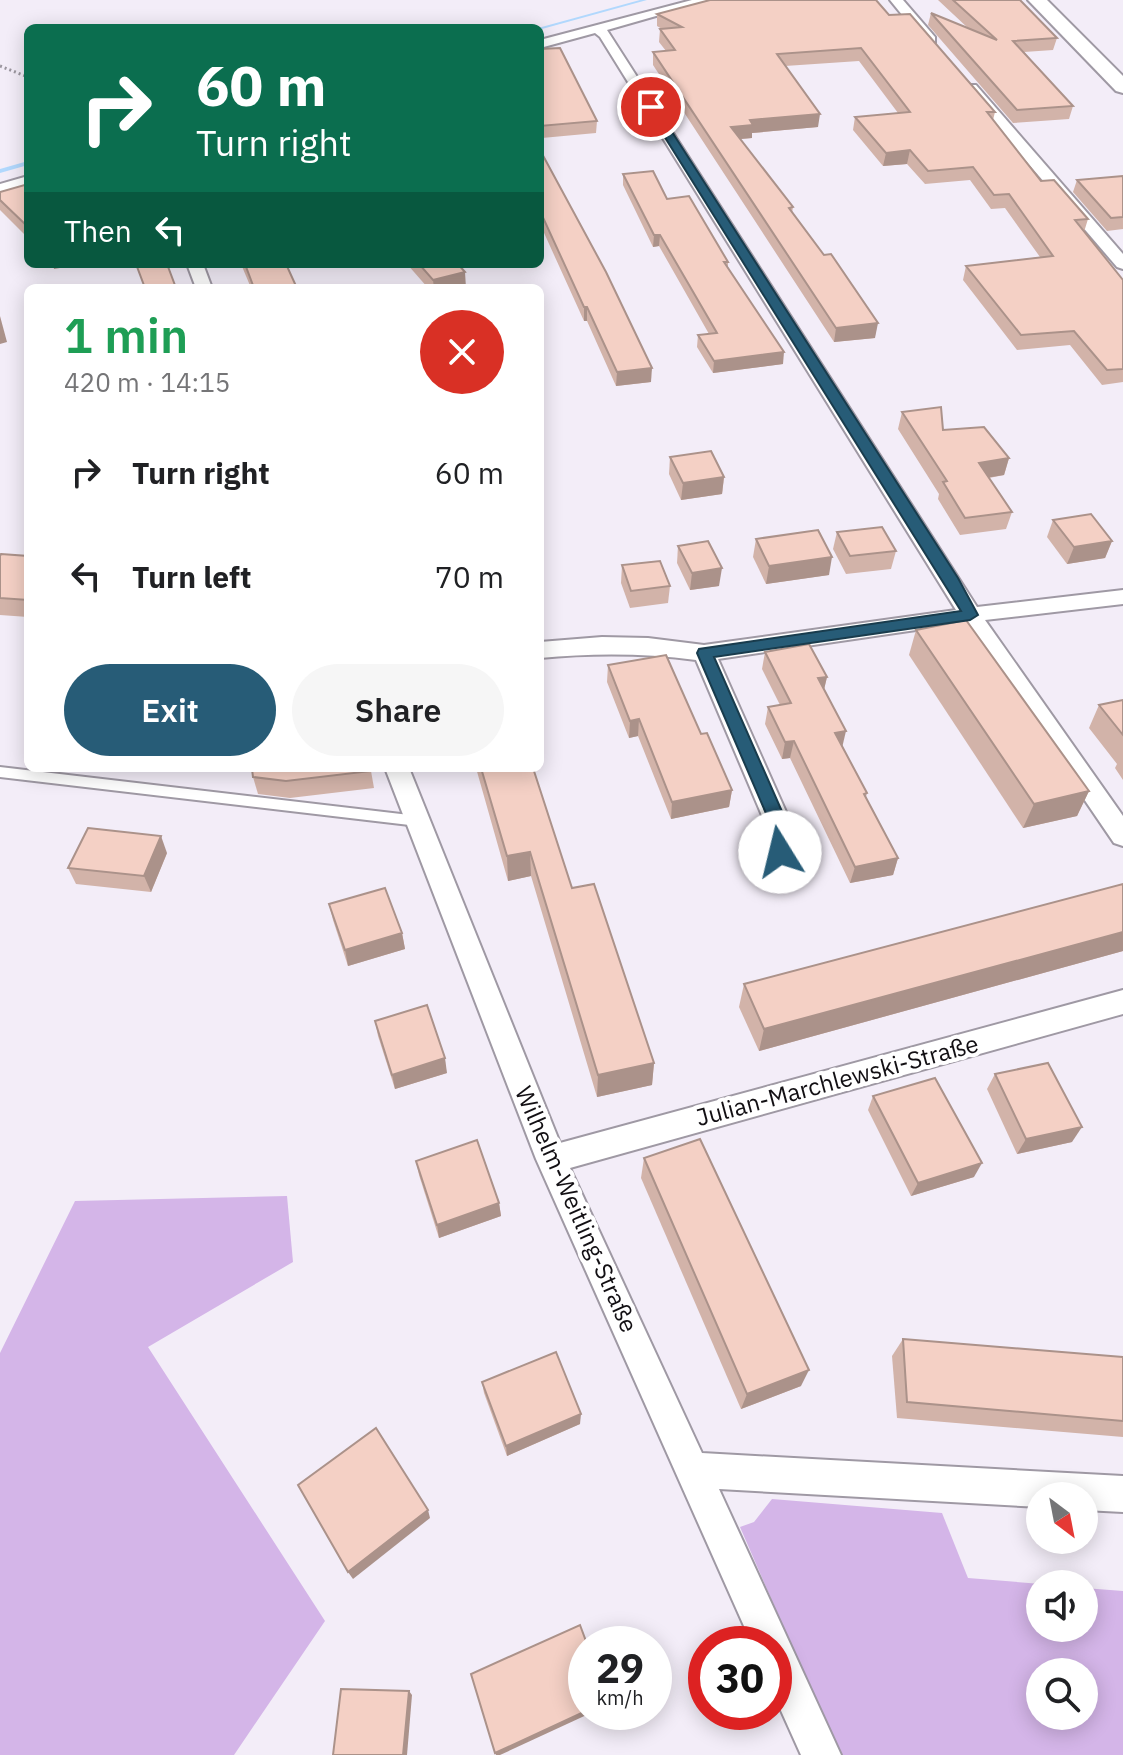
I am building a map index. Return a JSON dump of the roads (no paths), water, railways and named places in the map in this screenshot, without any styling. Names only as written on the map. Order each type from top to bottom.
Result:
[{"type":"main road","points":[[1037,0],[1123,87]]},
{"type":"street","points":[[544,43],[706,0]]},
{"type":"street","points":[[896,0],[941,53]]},
{"type":"street","points":[[597,29],[605,34],[970,615],[1123,836]]},
{"type":"street","points":[[960,75],[1123,264]]},
{"type":"street","points":[[0,189],[24,182]]},
{"type":"street","points":[[544,650],[602,645],[648,646],[704,653],[970,615],[1123,597]]},
{"type":"street","points":[[704,653],[782,832],[778,872]]},
{"type":"street","name":"Wilhelm-Weitling-Straße","points":[[399,772],[551,1159],[763,1626]]},
{"type":"street","name":"Julian-Marchlewski-Straße","points":[[551,1159],[1123,1002]]},
{"type":"street","points":[[693,1470],[1123,1494]]},
{"type":"street","points":[[792,1691],[821,1755]]},
{"type":"lane","points":[[0,772],[418,821]]},
{"type":"waterway","points":[[544,27],[645,0]]},
{"type":"waterway","points":[[0,171],[24,164]]}]
